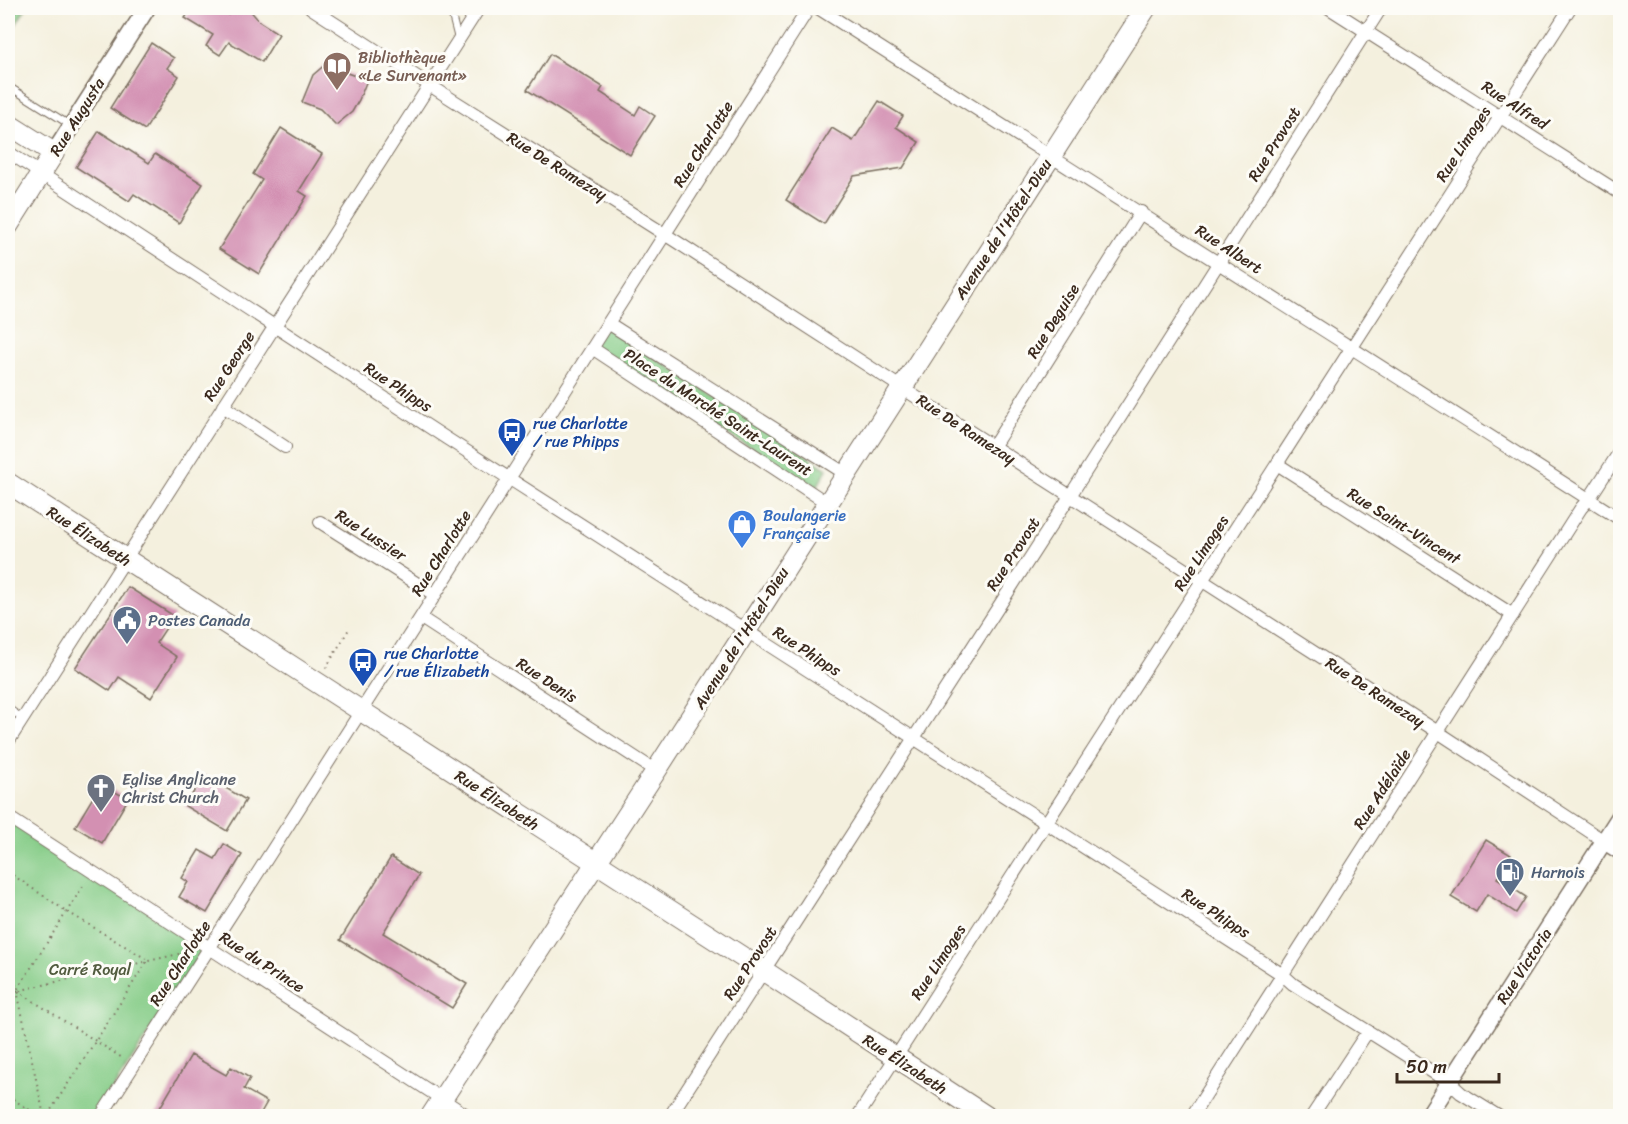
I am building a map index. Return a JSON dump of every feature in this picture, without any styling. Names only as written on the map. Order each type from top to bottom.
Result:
[{"type":"main road","name":"Avenue de l'Hôtel-Dieu","points":[[431,1116],[597,863],[1146,8]]},
{"type":"main road","points":[[8,124],[54,153]]},
{"type":"main road","name":"Rue Augusta","points":[[8,226],[54,153]]},
{"type":"main road","name":"Rue Élizabeth","points":[[8,483],[986,1116]]},
{"type":"street","name":"Rue Augusta","points":[[54,153],[147,8]]},
{"type":"street","name":"Rue De Ramezay","points":[[310,8],[665,234],[1620,851]]},
{"type":"street","name":"Rue George","points":[[8,742],[479,8]]},
{"type":"street","name":"Rue Charlotte","points":[[101,1116],[809,8]]},
{"type":"street","name":"Rue Albert","points":[[818,8],[1620,519]]},
{"type":"street","name":"Rue Alfred","points":[[1329,8],[1620,193]]},
{"type":"street","name":"Rue Provost","points":[[670,1116],[1070,496],[1381,8]]},
{"type":"street","name":"Rue Limoges","points":[[858,1116],[1570,8]]},
{"type":"street","name":"Rue Phipps","points":[[8,152],[508,479],[1283,975],[1293,984],[1498,1116]]},
{"type":"street","name":"Rue Deguise","points":[[993,447],[1141,212]]},
{"type":"street","name":"Place du Marché Saint-Laurent","points":[[608,323],[846,474]]},
{"type":"street","name":"Place du Marché Saint-Laurent","points":[[592,348],[827,503]]},
{"type":"street","points":[[223,406],[285,447]]},
{"type":"street","name":"Rue Adélaïde","points":[[1192,1116],[1581,508],[1620,451]]},
{"type":"street","name":"Rue Saint-Vincent","points":[[1277,464],[1513,615]]},
{"type":"street","name":"Rue Lussier","points":[[320,522],[435,595]]},
{"type":"street","name":"Rue Denis","points":[[421,618],[656,771]]},
{"type":"street","name":"Rue Victoria","points":[[1428,1116],[1620,816]]},
{"type":"street","name":"Rue du Prince","points":[[8,817],[468,1116]]},
{"type":"street","points":[[1312,1116],[1368,1031]]},
{"type":"lane","points":[[8,18],[14,8]]},
{"type":"lane","points":[[450,8],[459,39]]},
{"type":"lane","points":[[8,86],[71,125]]},
{"type":"lane","points":[[8,708],[22,718]]},
{"type":"path","points":[[316,683],[349,629]]},
{"type":"path","points":[[8,872],[66,911],[148,960]]},
{"type":"path","points":[[8,1004],[92,872]]},
{"type":"path","points":[[8,993],[210,948]]},
{"type":"path","points":[[8,949],[46,1116]]},
{"type":"path","points":[[46,1116],[148,960]]},
{"type":"path","points":[[8,985],[134,1065]]},
{"type":"path","points":[[8,1096],[39,1116]]},
{"type":"green space","points":[[8,8],[26,8],[8,37]]},
{"type":"green space","points":[[603,324],[827,469],[817,487],[586,350]]},
{"type":"green space","name":"Carré Royal","points":[[8,817],[206,945],[95,1116],[8,1116]]},
{"type":"building","points":[[192,8],[216,8],[228,15],[232,8],[248,8],[260,22],[279,34],[262,62],[229,42],[220,55],[206,46],[213,35],[185,18]]},
{"type":"building","points":[[151,43],[174,58],[167,68],[179,76],[145,130],[110,108]]},
{"type":"building","points":[[550,54],[603,87],[600,92],[635,115],[640,106],[655,116],[630,155],[527,90]]},
{"type":"building","points":[[334,57],[347,73],[367,80],[352,112],[336,125],[320,109],[302,102],[313,75]]},
{"type":"building","points":[[879,101],[903,116],[896,127],[919,142],[903,168],[854,176],[824,224],[786,200],[832,128],[853,141]]},
{"type":"building","points":[[281,128],[322,154],[299,191],[307,196],[259,274],[219,249],[262,180],[253,174]]},
{"type":"building","points":[[99,131],[149,163],[155,154],[203,184],[179,223],[134,194],[129,201],[76,167]]},
{"type":"building","points":[[128,587],[174,616],[156,643],[177,657],[151,698],[119,677],[110,691],[75,668]]},
{"type":"building","points":[[204,775],[246,800],[227,831],[185,806]]},
{"type":"building","name":"Eglise Anglicane Christ Church","points":[[101,784],[128,799],[102,843],[75,827]]},
{"type":"building","points":[[1486,840],[1511,855],[1497,878],[1526,897],[1516,913],[1487,894],[1476,912],[1451,897]]},
{"type":"building","points":[[224,844],[242,855],[207,913],[179,897],[188,882],[182,878],[199,850],[215,859]]},
{"type":"building","points":[[391,857],[419,875],[383,933],[467,984],[452,1008],[340,940]]},
{"type":"building","points":[[191,1055],[226,1075],[231,1067],[250,1078],[244,1089],[267,1102],[259,1116],[155,1116]]},
{"type":"place","name":"Bibliothèque «Le Survenant»","points":[[337,92]]},
{"type":"place","name":"rue Charlotte / rue Phipps","points":[[512,458]]},
{"type":"place","name":"Boulangerie Française","points":[[742,550]]},
{"type":"place","name":"Postes Canada","points":[[127,646]]},
{"type":"place","name":"rue Charlotte / rue Élizabeth","points":[[363,688]]},
{"type":"place","name":"Eglise Anglicane Christ Church","points":[[101,814]]},
{"type":"place","name":"Harnois","points":[[1510,898]]}]
